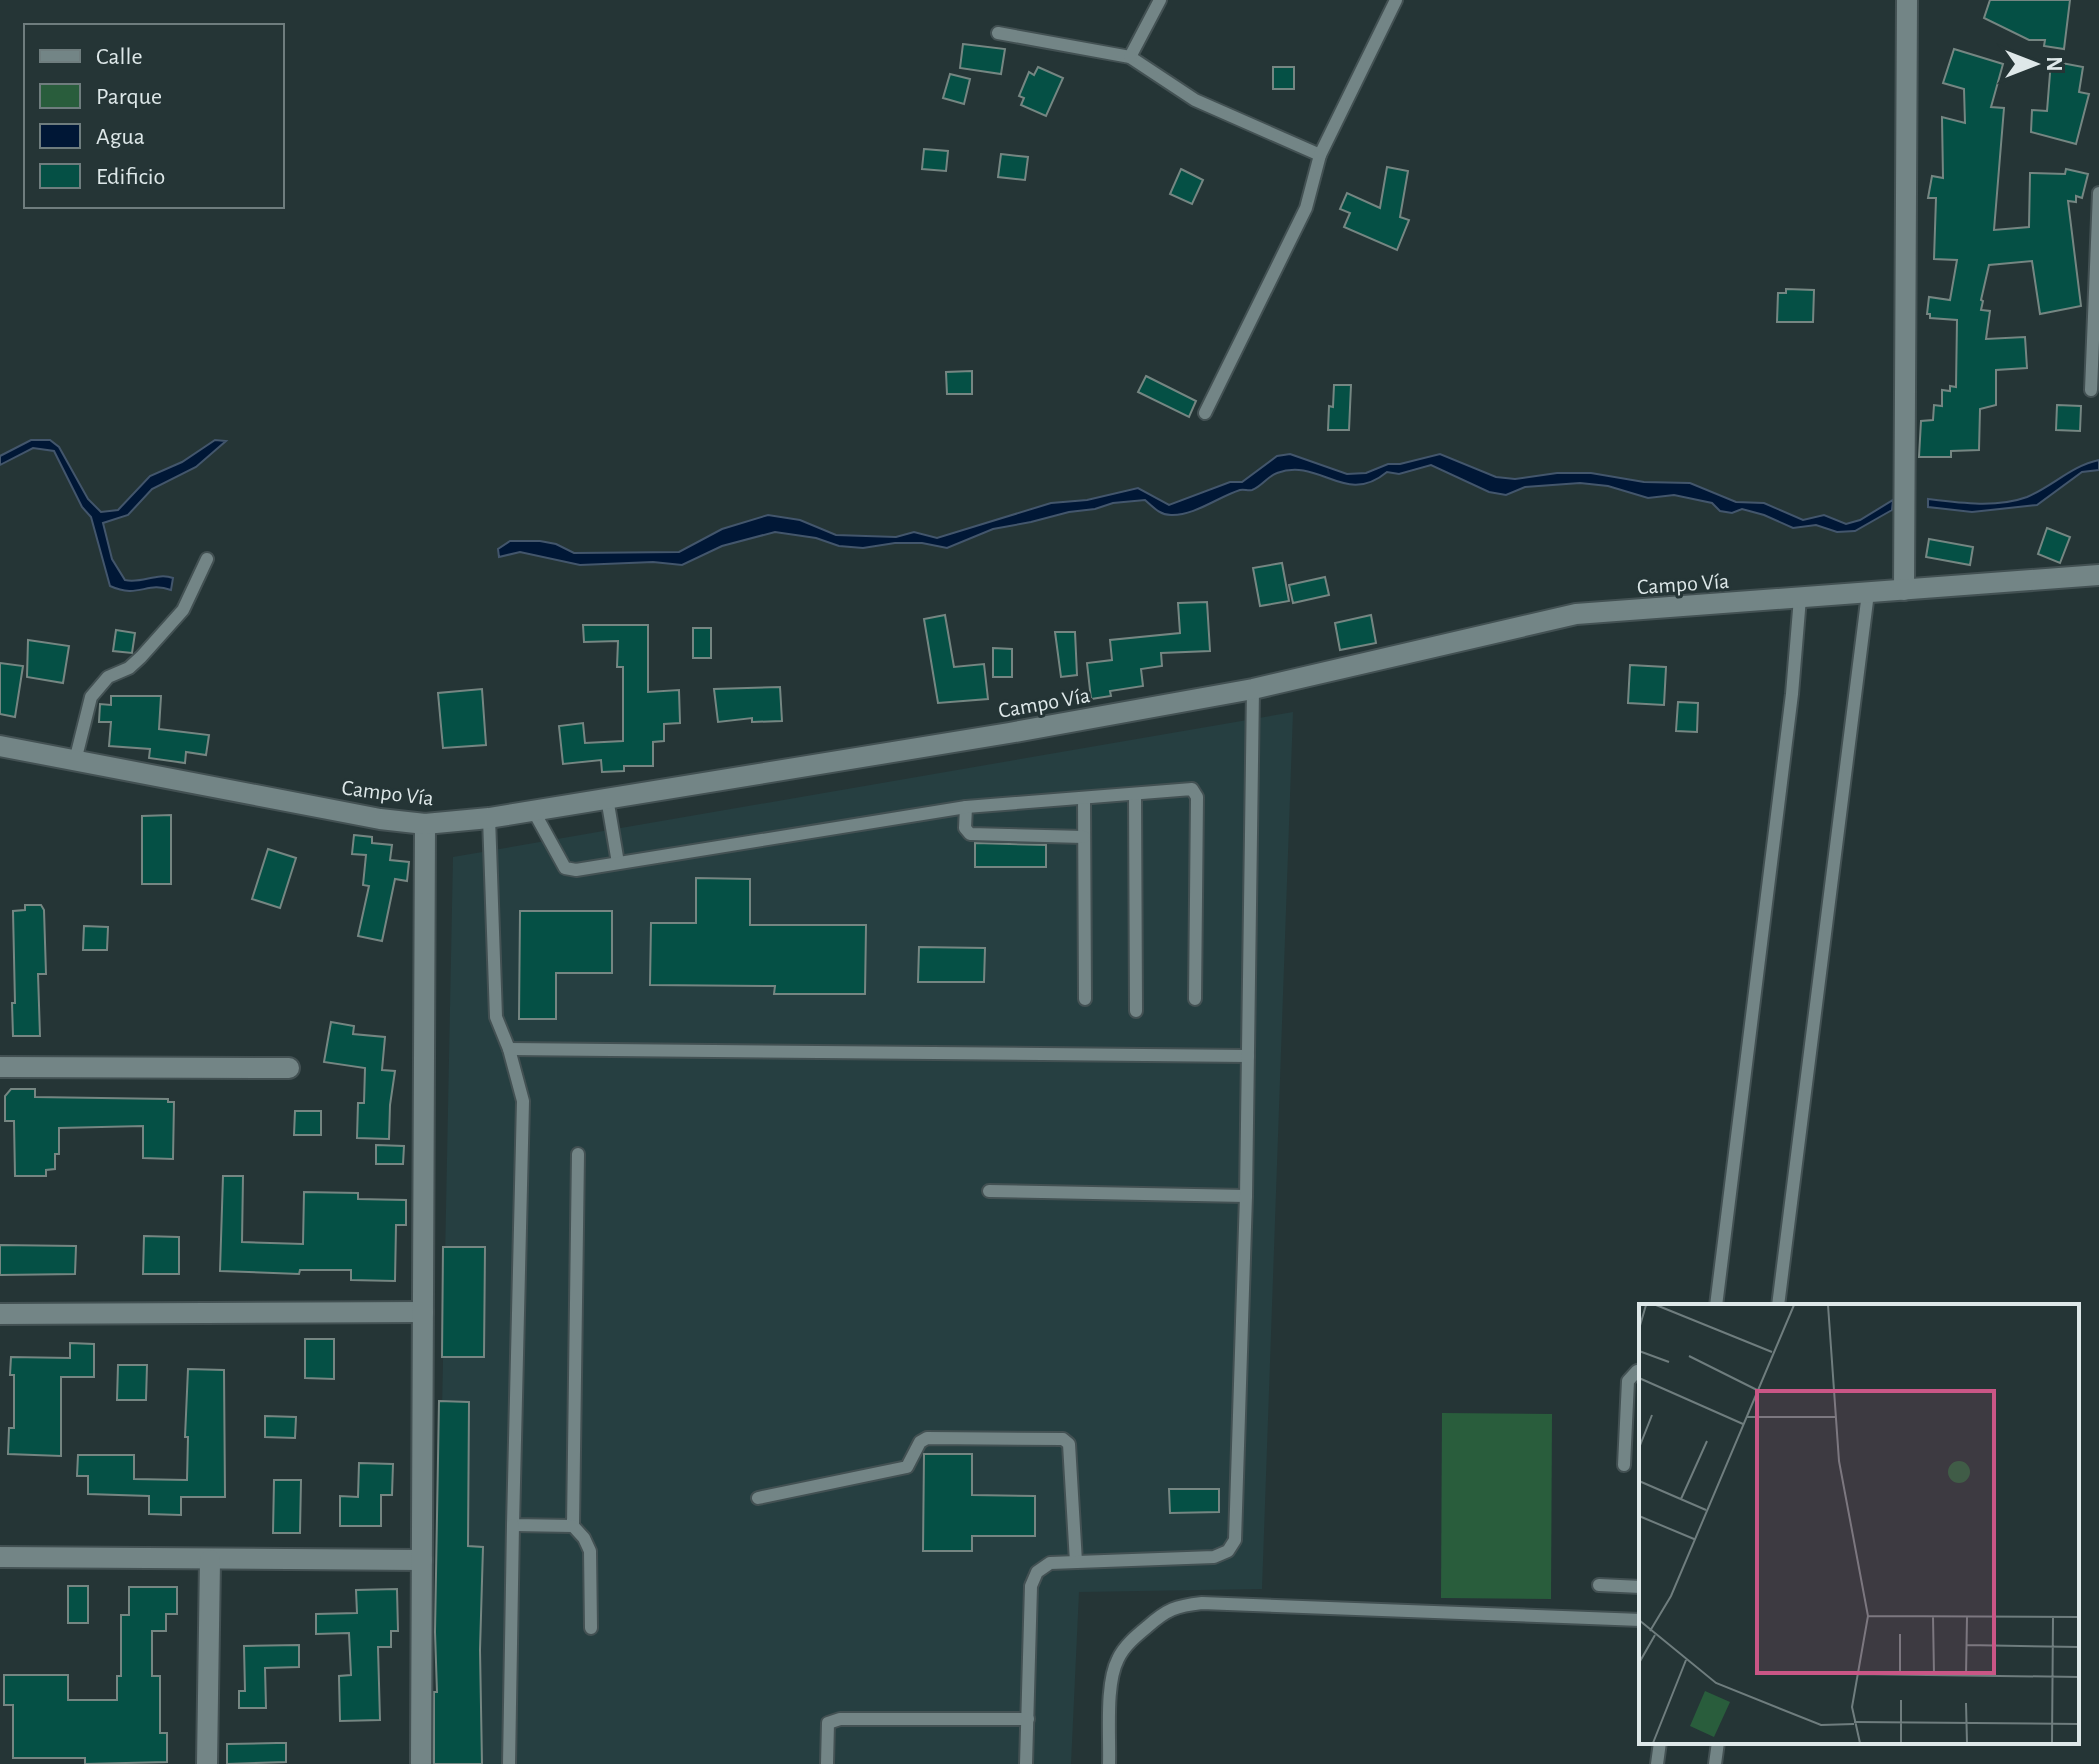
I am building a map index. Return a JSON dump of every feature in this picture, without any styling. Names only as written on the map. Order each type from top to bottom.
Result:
[{"type":"street","points":[[1904,590],[1907,0]]},
{"type":"street","name":"Campo Vía","points":[[0,746],[380,819],[425,824],[489,818],[1009,733],[1253,689],[1576,614],[2099,575]]},
{"type":"street","points":[[421,1764],[425,824]]},
{"type":"street","points":[[0,1067],[289,1068]]},
{"type":"street","points":[[0,1314],[423,1312]]},
{"type":"street","points":[[0,1557],[422,1560]]},
{"type":"street","points":[[207,1764],[210,1560]]},
{"type":"lane","points":[[1130,57],[1160,0]]},
{"type":"lane","points":[[1205,413],[1306,208],[1320,155],[1396,0]]},
{"type":"lane","points":[[998,33],[1130,57],[1195,100],[1320,155]]},
{"type":"lane","points":[[2091,390],[2099,193]]},
{"type":"lane","points":[[75,761],[91,697],[108,677],[129,668],[141,657],[183,610],[207,559]]},
{"type":"lane","points":[[1778,1304],[1868,593]]},
{"type":"lane","points":[[1716,1304],[1792,694],[1800,598]]},
{"type":"lane","points":[[1026,1764],[1031,1586],[1037,1572],[1050,1563],[1214,1557],[1228,1551],[1235,1540],[1246,1196],[1253,689]]},
{"type":"lane","points":[[533,810],[565,868],[576,870],[966,807],[1192,789],[1197,797],[1195,999]]},
{"type":"lane","points":[[1135,794],[1136,1011]]},
{"type":"lane","points":[[607,798],[618,863]]},
{"type":"lane","points":[[1084,798],[1085,999]]},
{"type":"lane","points":[[966,807],[965,828],[970,834],[1084,837]]},
{"type":"lane","points":[[489,818],[496,1017],[509,1049],[523,1101],[509,1764]]},
{"type":"lane","points":[[509,1049],[1248,1056]]},
{"type":"lane","points":[[578,1154],[573,1526],[590,1551],[591,1628]]},
{"type":"lane","points":[[989,1191],[1246,1196]]},
{"type":"lane","points":[[1624,1465],[1628,1381],[1639,1370]]},
{"type":"lane","points":[[758,1498],[907,1467],[920,1442],[927,1438],[1063,1439],[1069,1444],[1076,1562]]},
{"type":"lane","points":[[513,1525],[573,1526]]},
{"type":"lane","points":[[1599,1585],[1639,1587]]},
{"type":"lane","points":[[1109,1764],[1111,1688],[1117,1660],[1132,1640],[1157,1618],[1177,1606],[1202,1603],[1639,1620]]},
{"type":"lane","points":[[827,1764],[828,1723],[840,1719],[1028,1719]]},
{"type":"lane","points":[[1657,1764],[1660,1744]]},
{"type":"lane","points":[[1715,1764],[1718,1744]]},
{"type":"shaded area","points":[[1293,712],[1262,1589],[1079,1592],[1071,1764],[435,1764],[453,857]]},
{"type":"green space","points":[[1442,1413],[1552,1414],[1551,1599],[1441,1598]]},
{"type":"water","points":[[31,440],[50,440],[59,447],[88,499],[101,512],[118,510],[150,476],[182,462],[215,440],[226,441],[196,467],[152,489],[128,515],[103,523],[112,559],[125,580],[173,578],[171,590],[155,587],[128,591],[110,586],[91,517],[82,507],[54,451],[33,448],[0,465],[0,456]]},
{"type":"water","points":[[1290,454],[1347,474],[1366,473],[1388,464],[1440,454],[1496,477],[1515,479],[1557,473],[1591,473],[1644,482],[1690,483],[1736,502],[1764,503],[1803,520],[1824,515],[1846,524],[1860,520],[1893,500],[1892,510],[1855,531],[1837,532],[1816,525],[1793,528],[1742,509],[1732,513],[1720,511],[1712,503],[1674,495],[1648,498],[1608,486],[1580,483],[1525,487],[1506,495],[1489,492],[1431,465],[1399,474],[1387,472],[1358,485],[1292,470],[1274,474],[1252,490],[1240,490],[1180,514],[1163,514],[1145,500],[1113,503],[993,529],[947,548],[922,543],[863,548],[839,546],[816,538],[775,532],[722,546],[682,565],[653,562],[580,565],[520,552],[499,557],[498,549],[510,541],[556,544],[574,553],[679,552],[722,529],[768,515],[800,520],[836,535],[896,537],[914,532],[937,538],[1051,503],[1087,500],[1138,488],[1169,505],[1230,482],[1242,482],[1277,456]]},
{"type":"water","points":[[2099,460],[2099,470],[2082,472],[2037,505],[1972,512],[1928,507],[1928,499],[1978,504],[2003,503],[2027,497],[2080,467]]},
{"type":"building","points":[[1990,0],[2070,0],[2064,49],[2044,46],[2045,40],[2029,40],[1984,18]]},
{"type":"building","points":[[963,44],[1005,49],[1001,74],[960,68]]},
{"type":"building","points":[[1954,49],[2003,64],[1991,107],[2004,108],[1994,230],[2029,227],[2030,173],[2065,174],[2066,169],[2088,174],[2082,198],[2076,196],[2076,202],[2068,201],[2081,306],[2040,314],[2032,261],[1989,265],[1981,300],[1981,310],[1990,311],[1986,339],[2025,337],[2027,368],[1996,370],[1996,405],[1980,409],[1979,450],[1951,451],[1951,457],[1919,457],[1921,421],[1933,420],[1934,405],[1942,406],[1942,390],[1950,391],[1950,386],[1956,387],[1957,320],[1930,318],[1927,314],[1929,297],[1950,300],[1957,260],[1934,259],[1936,198],[1928,198],[1932,176],[1943,178],[1942,117],[1965,123],[1964,89],[1943,83]]},
{"type":"building","points":[[2051,61],[2083,67],[2079,92],[2089,94],[2076,144],[2031,132],[2032,110],[2047,111]]},
{"type":"building","points":[[1038,67],[1063,78],[1046,116],[1021,105],[1024,98],[1019,96],[1029,72],[1034,75]]},
{"type":"building","points":[[1273,67],[1294,67],[1294,89],[1273,89]]},
{"type":"building","points":[[950,74],[970,79],[964,104],[943,98]]},
{"type":"building","points":[[924,149],[948,151],[946,171],[922,169]]},
{"type":"building","points":[[1001,154],[1028,157],[1025,180],[998,177]]},
{"type":"building","points":[[1387,167],[1408,171],[1400,217],[1409,220],[1397,250],[1344,227],[1350,213],[1340,209],[1347,193],[1380,208]]},
{"type":"building","points":[[1181,169],[1203,180],[1192,204],[1170,194]]},
{"type":"building","points":[[1786,289],[1814,290],[1813,322],[1777,322],[1778,293],[1786,293]]},
{"type":"building","points":[[972,371],[972,394],[947,394],[946,372]]},
{"type":"building","points":[[1146,376],[1196,401],[1189,417],[1138,392]]},
{"type":"building","points":[[1334,385],[1351,385],[1349,430],[1328,430]]},
{"type":"building","points":[[2057,405],[2081,406],[2080,431],[2056,430]]},
{"type":"building","points":[[2047,528],[2070,537],[2060,563],[2038,554]]},
{"type":"building","points":[[1929,539],[1973,547],[1970,565],[1926,557]]},
{"type":"building","points":[[1282,563],[1289,601],[1260,606],[1253,568]]},
{"type":"building","points":[[1325,577],[1329,595],[1293,603],[1289,585]]},
{"type":"building","points":[[1207,602],[1210,651],[1161,653],[1162,666],[1141,669],[1143,686],[1110,691],[1111,696],[1091,699],[1087,663],[1112,660],[1110,640],[1180,633],[1178,603]]},
{"type":"building","points":[[945,615],[954,667],[984,664],[988,699],[938,703],[924,619]]},
{"type":"building","points":[[1371,615],[1376,643],[1340,650],[1335,623]]},
{"type":"building","points":[[583,625],[648,625],[648,692],[679,690],[680,723],[664,724],[664,741],[653,742],[653,766],[624,766],[624,771],[602,772],[601,760],[563,764],[559,726],[583,723],[585,743],[623,741],[623,667],[617,667],[618,641],[584,642]]},
{"type":"building","points":[[693,628],[711,628],[711,658],[693,658]]},
{"type":"building","points":[[116,630],[135,633],[132,653],[113,651]]},
{"type":"building","points":[[1055,632],[1075,632],[1077,675],[1061,677]]},
{"type":"building","points":[[28,640],[69,646],[63,683],[27,677]]},
{"type":"building","points":[[993,648],[1012,649],[1012,677],[993,677]]},
{"type":"building","points":[[0,663],[23,666],[15,717],[0,714]]},
{"type":"building","points":[[1630,665],[1666,667],[1664,705],[1628,703]]},
{"type":"building","points":[[780,687],[782,721],[752,722],[752,718],[718,722],[714,689]]},
{"type":"building","points":[[482,689],[486,745],[443,748],[438,693]]},
{"type":"building","points":[[111,696],[161,696],[159,729],[209,735],[206,755],[186,752],[185,763],[149,758],[150,749],[109,746],[111,722],[99,722],[100,704],[111,705]]},
{"type":"building","points":[[1678,702],[1698,703],[1697,732],[1676,731]]},
{"type":"building","points":[[171,815],[171,884],[142,884],[142,816]]},
{"type":"building","points":[[354,835],[372,837],[372,843],[392,845],[390,860],[409,862],[407,881],[395,879],[382,941],[358,936],[369,886],[363,885],[366,855],[352,854]]},
{"type":"building","points":[[975,843],[1046,845],[1046,867],[975,867]]},
{"type":"building","points":[[268,849],[296,858],[280,908],[252,899]]},
{"type":"building","points":[[696,878],[750,879],[750,925],[866,925],[865,994],[774,994],[775,986],[650,985],[651,923],[696,923]]},
{"type":"building","points":[[25,905],[41,905],[44,910],[46,974],[38,974],[40,1036],[13,1036],[13,911],[25,910]]},
{"type":"building","points":[[520,911],[612,911],[612,973],[556,973],[556,1019],[519,1019]]},
{"type":"building","points":[[84,926],[108,927],[107,950],[83,950]]},
{"type":"building","points":[[919,947],[985,948],[984,982],[918,982]]},
{"type":"building","points":[[331,1022],[354,1026],[353,1034],[385,1037],[382,1070],[395,1071],[389,1139],[357,1138],[358,1103],[364,1103],[365,1068],[324,1062]]},
{"type":"building","points":[[11,1089],[35,1089],[35,1097],[168,1099],[168,1102],[174,1102],[173,1159],[143,1158],[143,1126],[59,1128],[59,1154],[55,1154],[55,1169],[46,1170],[46,1176],[15,1176],[14,1121],[5,1121],[5,1096]]},
{"type":"building","points":[[295,1111],[321,1111],[321,1135],[294,1135]]},
{"type":"building","points":[[376,1145],[404,1146],[403,1164],[376,1164]]},
{"type":"building","points":[[223,1176],[243,1176],[242,1242],[303,1244],[304,1192],[358,1193],[358,1199],[406,1200],[406,1225],[396,1225],[395,1281],[351,1280],[351,1270],[300,1270],[299,1274],[220,1271]]},
{"type":"building","points":[[144,1236],[179,1237],[179,1274],[143,1274]]},
{"type":"building","points":[[0,1245],[76,1246],[75,1274],[0,1275]]},
{"type":"building","points":[[443,1247],[485,1247],[484,1357],[442,1357]]},
{"type":"building","points":[[305,1339],[334,1339],[334,1379],[305,1378]]},
{"type":"building","points":[[70,1343],[94,1344],[94,1377],[61,1377],[61,1456],[8,1454],[9,1428],[14,1428],[11,1357],[70,1358]]},
{"type":"building","points":[[118,1365],[147,1365],[146,1400],[117,1400]]},
{"type":"building","points":[[188,1369],[224,1370],[225,1497],[181,1497],[181,1515],[149,1514],[149,1496],[88,1494],[88,1476],[77,1476],[78,1455],[134,1455],[134,1479],[187,1480]]},
{"type":"building","points":[[439,1401],[469,1402],[468,1546],[483,1547],[480,1650],[482,1764],[434,1764]]},
{"type":"building","points":[[265,1416],[296,1417],[295,1438],[265,1437]]},
{"type":"building","points":[[924,1454],[972,1454],[972,1495],[1035,1496],[1035,1536],[972,1536],[972,1551],[923,1551]]},
{"type":"building","points":[[359,1463],[393,1464],[392,1495],[381,1495],[381,1526],[340,1526],[340,1496],[358,1497]]},
{"type":"building","points":[[274,1480],[301,1480],[300,1533],[273,1533]]},
{"type":"building","points":[[1169,1489],[1219,1489],[1219,1512],[1170,1513]]},
{"type":"building","points":[[68,1586],[88,1586],[88,1623],[68,1623]]},
{"type":"building","points":[[129,1587],[177,1587],[177,1614],[166,1614],[166,1631],[152,1631],[152,1676],[160,1676],[160,1733],[167,1733],[167,1762],[85,1764],[85,1758],[13,1758],[13,1705],[4,1705],[4,1675],[68,1675],[68,1700],[117,1700],[117,1676],[121,1676],[121,1615],[129,1615]]},
{"type":"building","points":[[397,1589],[398,1631],[391,1631],[391,1647],[378,1647],[380,1720],[340,1721],[339,1676],[351,1675],[349,1633],[316,1634],[316,1614],[357,1613],[356,1590]]},
{"type":"building","points":[[299,1645],[299,1667],[265,1668],[266,1708],[239,1708],[239,1691],[245,1691],[244,1646]]},
{"type":"building","points":[[286,1743],[286,1762],[227,1764],[227,1744]]}]
